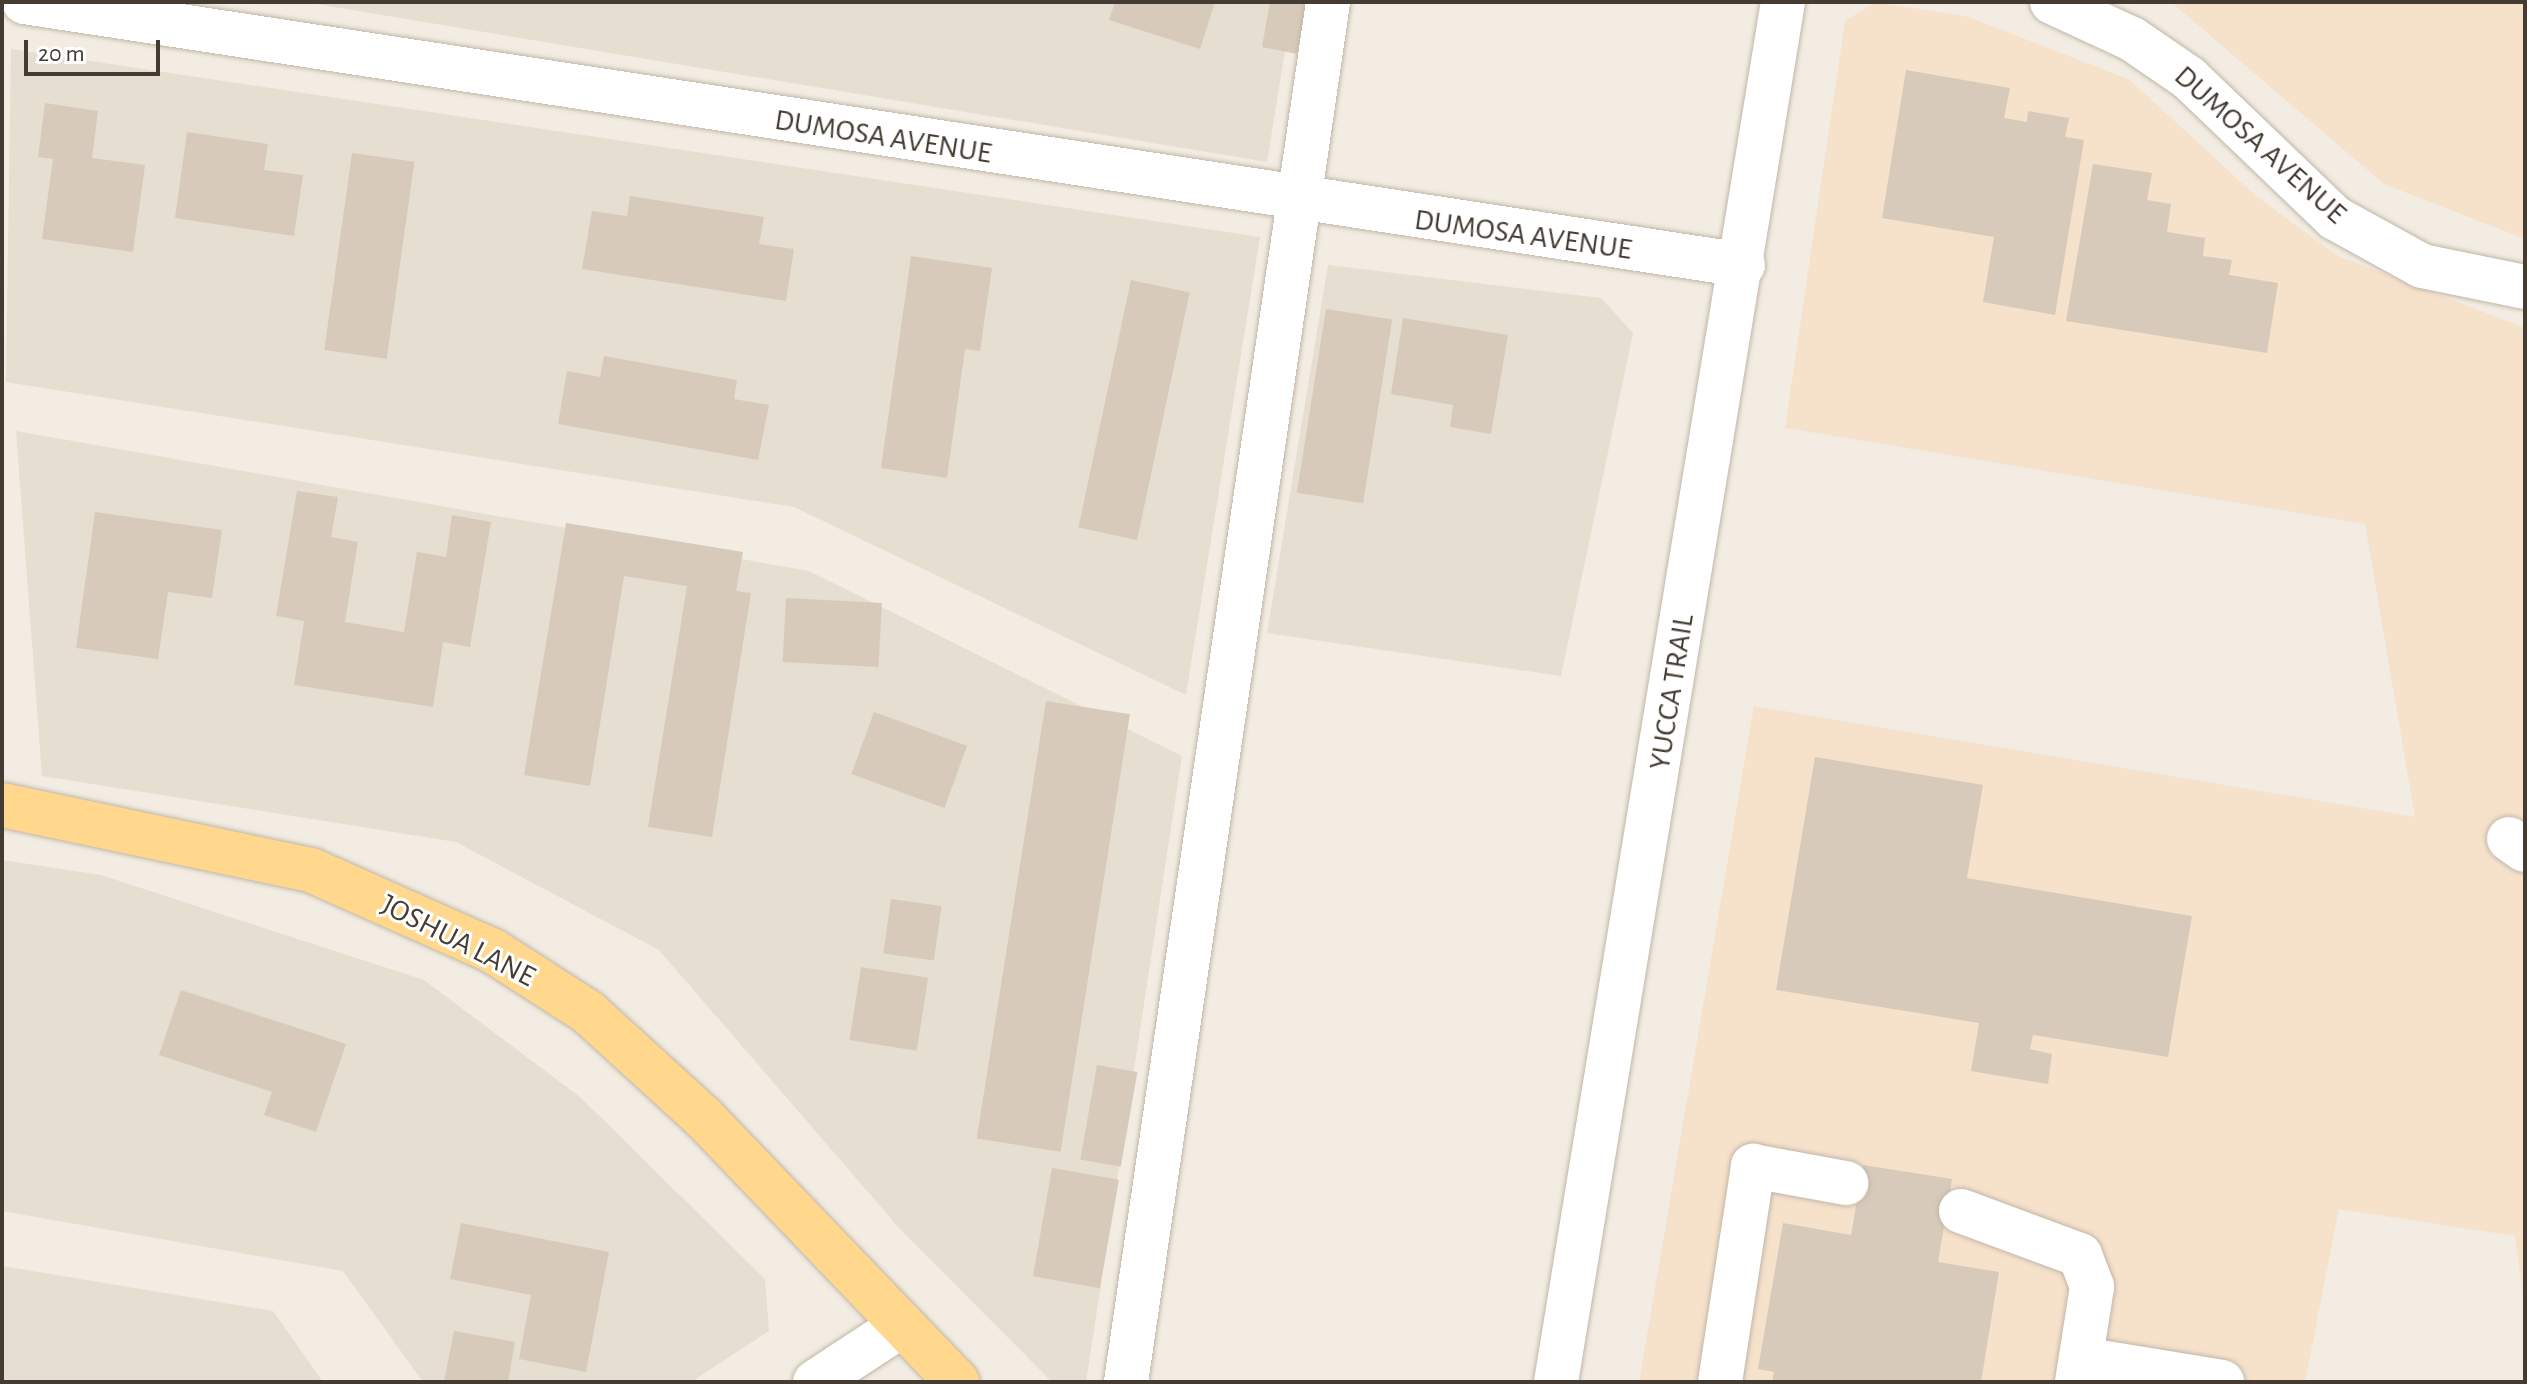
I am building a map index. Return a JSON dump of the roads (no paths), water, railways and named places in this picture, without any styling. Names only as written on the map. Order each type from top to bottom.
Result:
[{"type":"main road","name":"JOSHUA LANE","points":[[2,805],[311,870],[493,951],[588,1012],[704,1118],[957,1382]]},
{"type":"street","name":"DUMOSA AVENUE","points":[[24,2],[1293,202],[1743,265]]},
{"type":"street","points":[[1126,1382],[1293,202],[1328,2]]},
{"type":"street","name":"YUCCA TRAIL","points":[[1556,1382],[1743,265],[1783,2]]},
{"type":"street","name":"DUMOSA AVENUE","points":[[2052,2],[2132,39],[2189,78],[2335,218],[2422,266],[2523,290]]},
{"type":"street","points":[[1720,1382],[1753,1166],[1846,1183]]},
{"type":"street","points":[[1961,1211],[2080,1255],[2092,1287],[2079,1371],[2222,1382]]},
{"type":"street","points":[[815,1382],[902,1325]]}]
